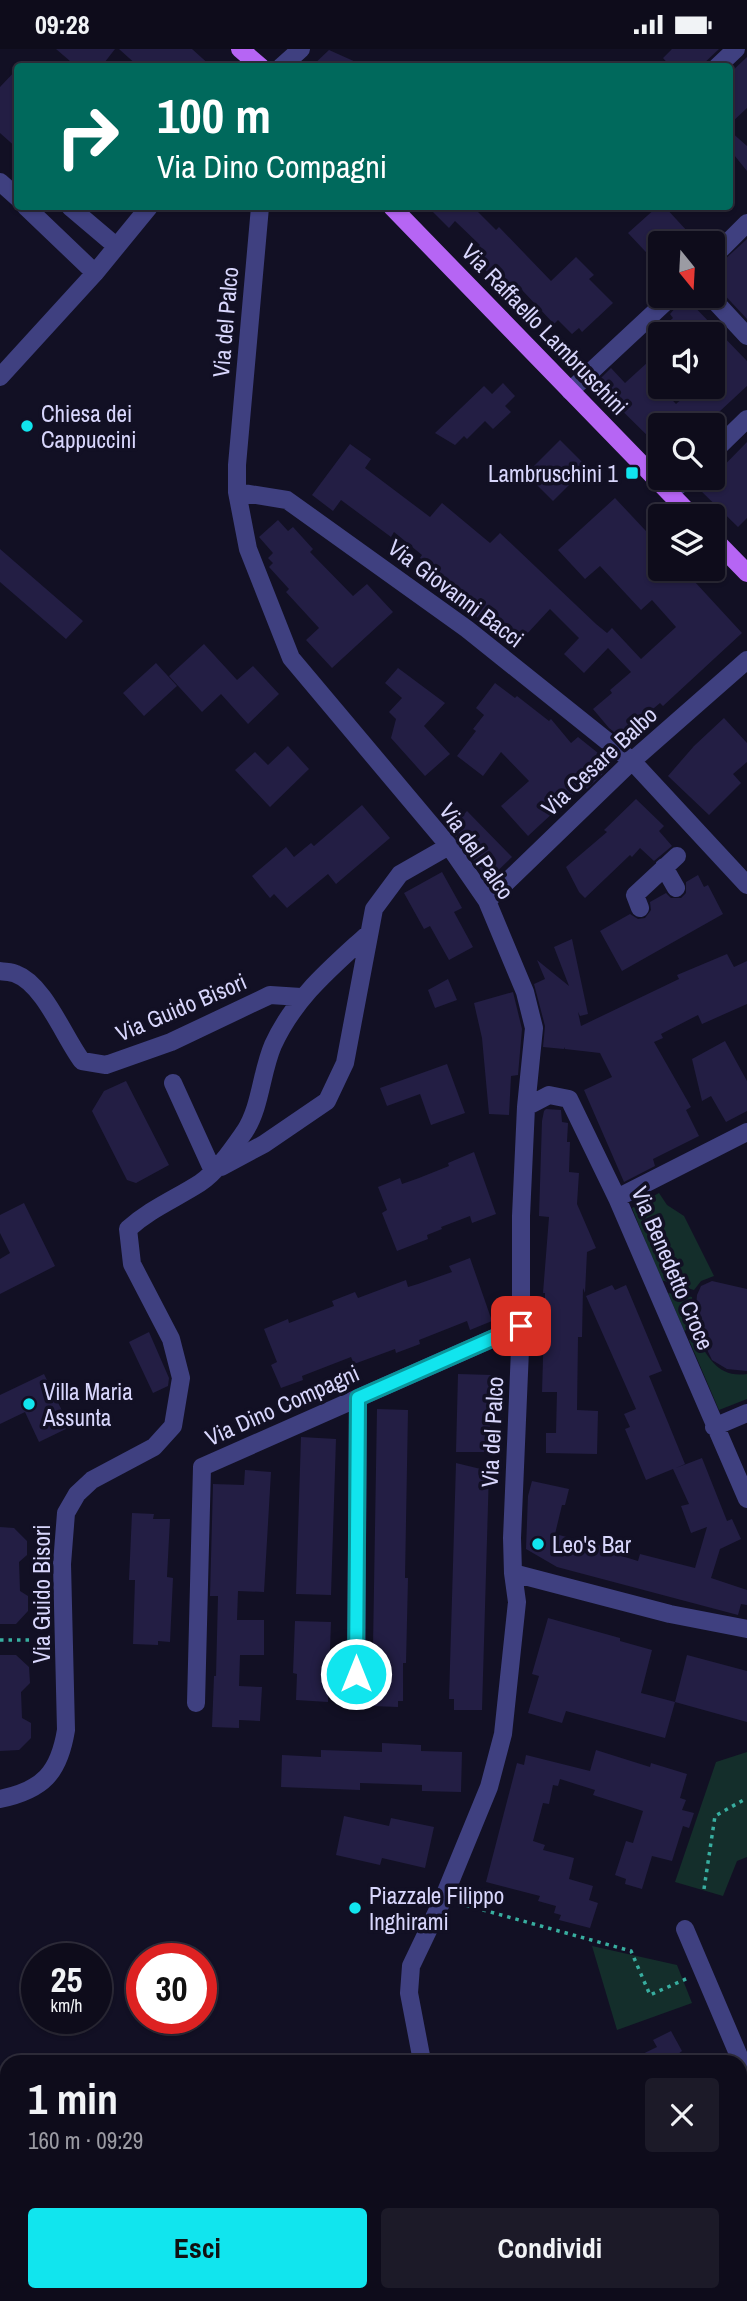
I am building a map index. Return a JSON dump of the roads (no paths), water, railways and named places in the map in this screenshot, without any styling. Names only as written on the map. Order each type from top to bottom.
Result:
[{"type":"main road","points":[[240,49],[256,63]]},
{"type":"main road","name":"Via Raffaello Lambruschini","points":[[395,210],[681,504]]},
{"type":"main road","points":[[725,550],[747,573]]},
{"type":"street","points":[[285,63],[301,49]]},
{"type":"street","points":[[721,63],[736,49]]},
{"type":"street","points":[[29,210],[95,273]]},
{"type":"street","points":[[74,210],[116,246]]},
{"type":"street","points":[[0,377],[95,273],[146,210]]},
{"type":"street","name":"Via del Palco","points":[[260,210],[237,465],[237,492],[248,549],[291,658],[449,846],[487,901],[525,992],[534,1028],[521,1216],[521,1326],[512,1538],[517,1602],[503,1734],[489,1787],[443,1899],[411,1966],[409,1993],[421,2055]]},
{"type":"street","points":[[725,245],[747,223]]},
{"type":"street","points":[[570,391],[659,308]]},
{"type":"street","points":[[721,308],[747,335]]},
{"type":"street","points":[[725,440],[747,419]]},
{"type":"street","points":[[670,493],[673,490]]},
{"type":"street","name":"Via Giovanni Bacci","points":[[237,492],[288,501],[467,629],[632,761],[747,885]]},
{"type":"street","name":"Via Cesare Balbo","points":[[487,901],[632,761],[747,660]]},
{"type":"street","name":"Via Guido Bisori","points":[[213,1171],[264,1143],[327,1101],[345,1063],[374,909],[400,874],[449,846]]},
{"type":"street","points":[[640,908],[635,895],[671,861],[676,888]]},
{"type":"street","name":"Via Guido Bisori","points":[[0,1799],[24,1794],[46,1778],[62,1755],[66,1730],[62,1564],[66,1513],[78,1494],[92,1480],[154,1447],[173,1426],[178,1405],[181,1378],[170,1339],[132,1264],[128,1229],[145,1213],[202,1182],[213,1171],[250,1120],[273,1046],[301,997],[369,933]]},
{"type":"street","name":"Via Guido Bisori","points":[[0,971],[18,974],[32,987],[64,1029],[72,1048],[82,1061],[106,1065],[171,1042],[270,995],[301,997]]},
{"type":"street","points":[[173,1083],[213,1171]]},
{"type":"street","name":"Via Benedetto Croce","points":[[527,1107],[549,1095],[569,1099],[617,1198],[747,1499]]},
{"type":"street","points":[[617,1198],[747,1132]]},
{"type":"street","name":"Via Dino Compagni","points":[[196,1703],[202,1467],[521,1326]]},
{"type":"street","points":[[356,1701],[358,1398]]},
{"type":"street","points":[[714,1427],[747,1413]]},
{"type":"street","points":[[513,1573],[670,1614],[747,1629]]},
{"type":"street","points":[[685,1929],[738,2055]]},
{"type":"place","name":"Chiesa dei Cappuccini","points":[[27,426]]},
{"type":"place","name":"Lambruschini 1","points":[[632,473]]},
{"type":"place","name":"Villa Maria Assunta","points":[[29,1404]]},
{"type":"place","name":"Leo's Bar","points":[[538,1544]]},
{"type":"place","name":"Piazzale Filippo Inghirami","points":[[355,1908]]}]
